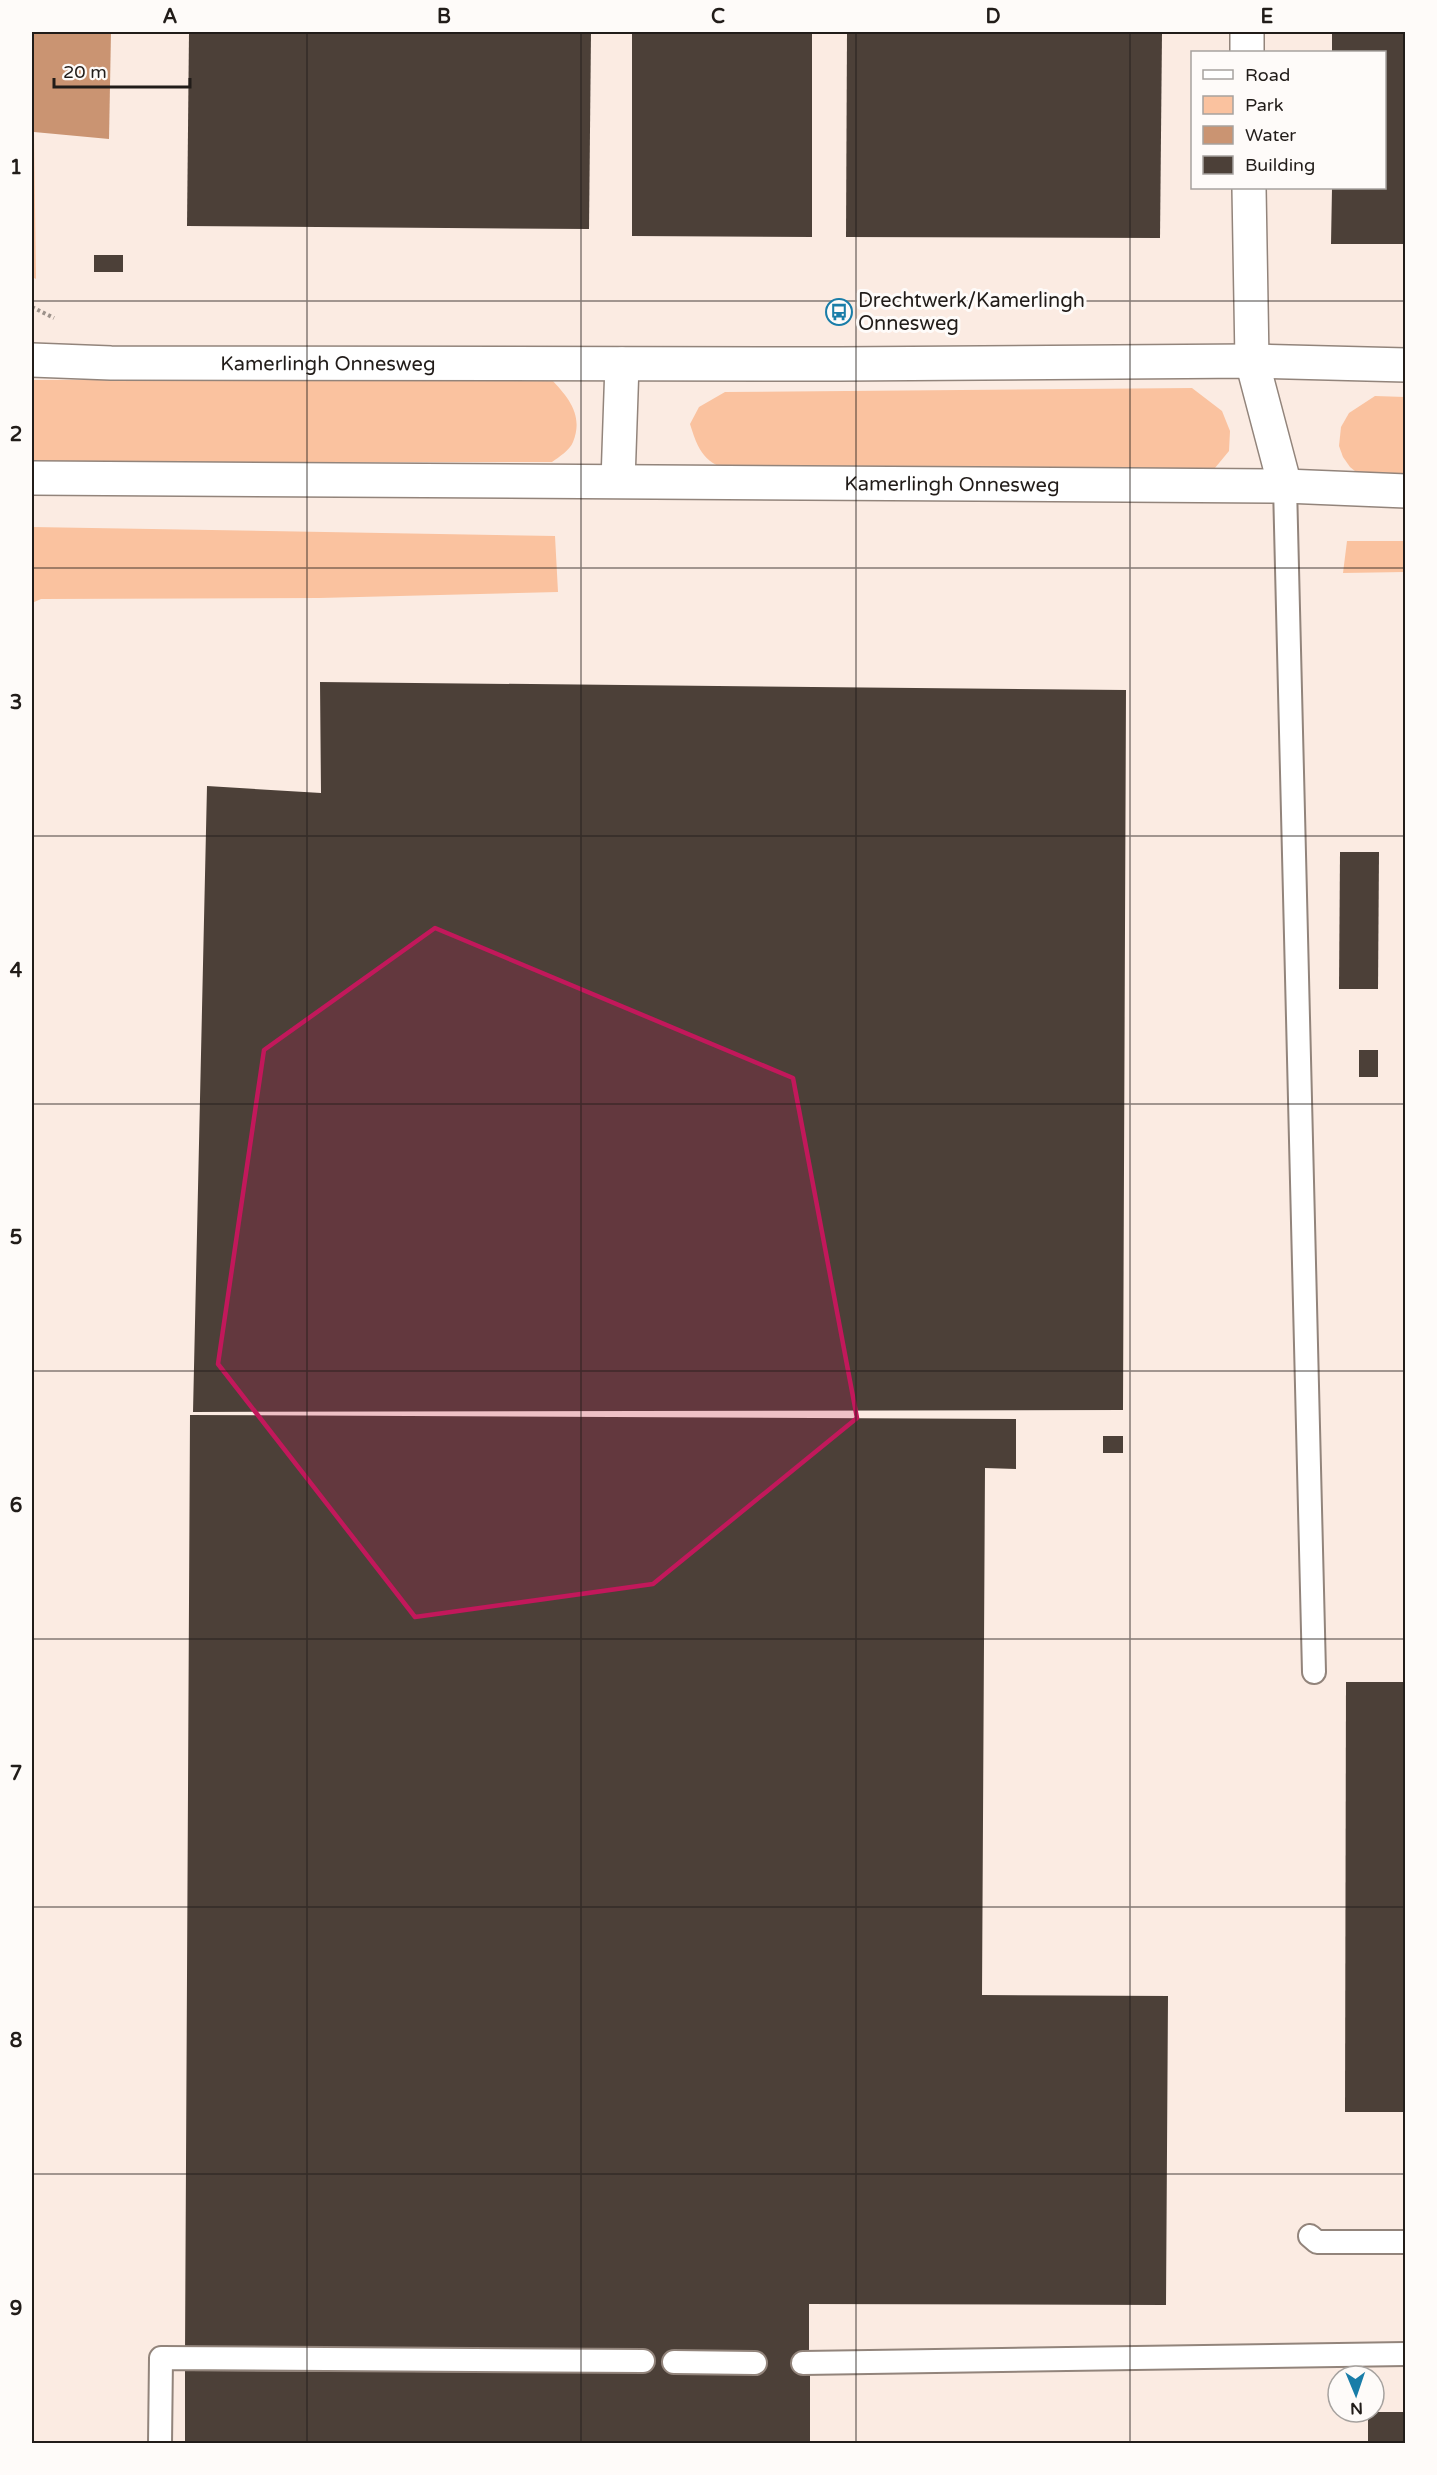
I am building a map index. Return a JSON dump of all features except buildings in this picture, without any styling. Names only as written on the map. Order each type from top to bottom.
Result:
[{"type":"street","points":[[1247,32],[1247,51]]},
{"type":"street","points":[[1250,189],[1252,361],[1285,486]]},
{"type":"street","name":"Kamerlingh Onnesweg","points":[[32,360],[123,363],[622,364],[1252,361],[1406,365]]},
{"type":"street","points":[[618,481],[622,364]]},
{"type":"street","name":"Kamerlingh Onnesweg","points":[[32,478],[1285,486],[1406,491]]},
{"type":"lane","points":[[1285,486],[1314,1672]]},
{"type":"lane","points":[[1310,2236],[1317,2242],[1406,2242]]},
{"type":"lane","points":[[803,2363],[1406,2354]]},
{"type":"lane","points":[[160,2444],[160,2358],[643,2361]]},
{"type":"lane","points":[[674,2362],[755,2363]]},
{"type":"highlighted area","points":[[435,928],[793,1078],[857,1418],[653,1584],[415,1617],[218,1364],[264,1050]]},
{"type":"green space","points":[[32,115],[34,132],[36,279],[32,277]]},
{"type":"green space","points":[[551,379],[568,400],[577,423],[572,445],[552,462],[32,463],[32,380]]},
{"type":"green space","points":[[1192,388],[1222,411],[1230,431],[1229,451],[1210,474],[740,477],[707,458],[698,445],[690,424],[699,407],[725,392]]},
{"type":"green space","points":[[1375,396],[1405,397],[1405,481],[1366,480],[1350,467],[1339,446],[1341,427],[1349,413]]},
{"type":"green space","points":[[32,527],[555,536],[558,592],[319,598],[41,599],[32,603]]},
{"type":"green space","points":[[1347,541],[1405,541],[1405,572],[1343,573]]},
{"type":"water","points":[[32,32],[111,32],[109,139],[34,132]]},
{"type":"place","name":"Drechtwerk/Kamerlingh Onnesweg","points":[[839,312]]}]
